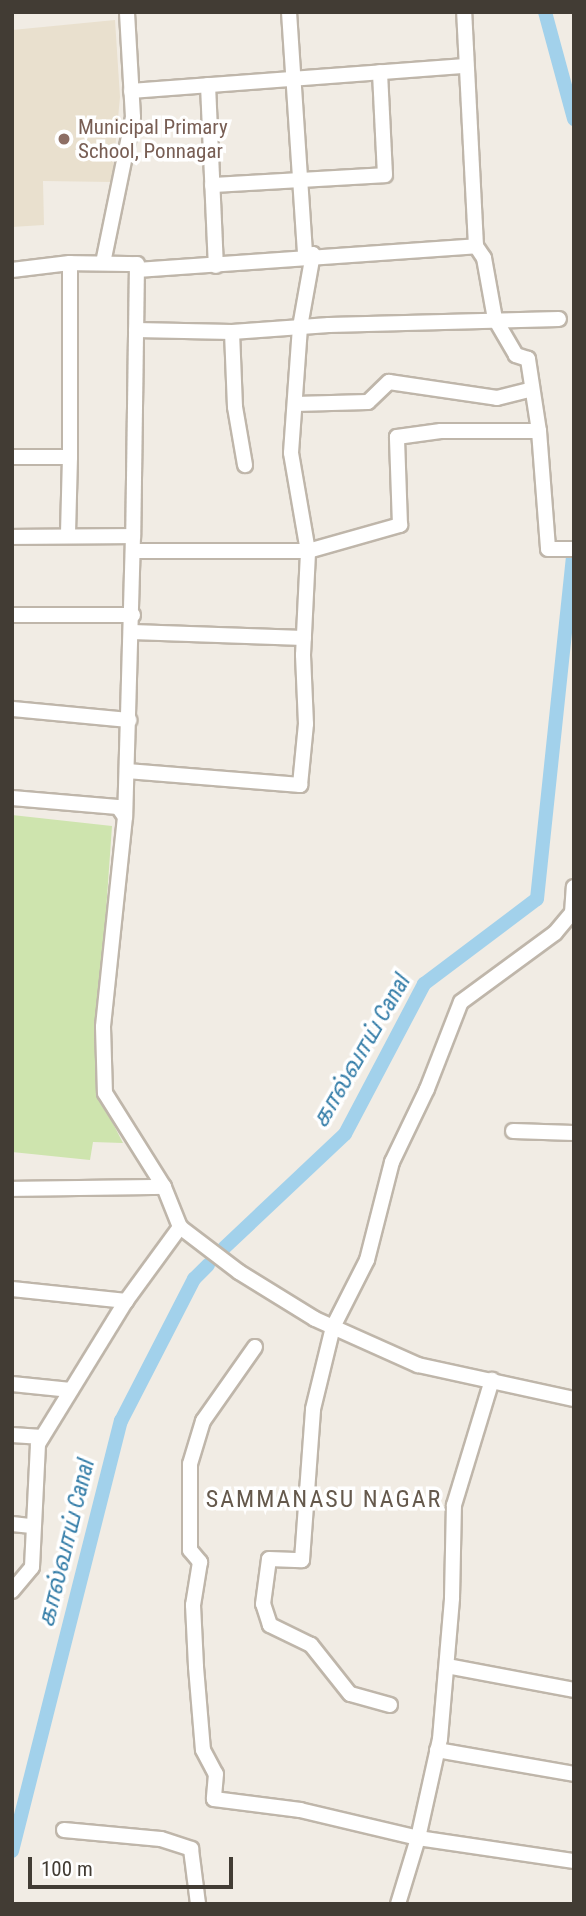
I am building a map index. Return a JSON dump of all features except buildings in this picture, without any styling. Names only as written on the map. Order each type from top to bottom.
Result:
[{"type":"street","points":[[103,263],[133,117],[127,12]]},
{"type":"street","points":[[127,771],[300,785],[306,724],[304,638],[308,551],[291,453],[300,327],[309,255],[300,180],[289,12]]},
{"type":"street","points":[[464,12],[476,246],[484,258],[495,318],[516,355],[528,359],[539,431],[548,550],[574,549]]},
{"type":"street","points":[[131,91],[466,66]]},
{"type":"street","points":[[212,185],[385,175],[380,72]]},
{"type":"street","points":[[208,85],[216,266]]},
{"type":"street","points":[[137,270],[216,266],[309,255],[476,246]]},
{"type":"street","points":[[68,536],[70,263]]},
{"type":"street","points":[[12,270],[70,263],[137,264],[132,632],[127,771],[125,817],[103,1027],[104,1093],[164,1187],[180,1227],[239,1272],[333,1327],[418,1365],[574,1399]]},
{"type":"street","points":[[136,330],[232,332],[495,318],[559,319]]},
{"type":"street","points":[[232,332],[235,407],[245,466]]},
{"type":"street","points":[[295,404],[368,402],[389,382],[497,398],[532,388]]},
{"type":"street","points":[[12,537],[68,536],[133,544],[308,551],[401,525],[397,437],[441,431],[539,431]]},
{"type":"street","points":[[12,457],[70,457]]},
{"type":"street","points":[[12,615],[132,615]]},
{"type":"street","points":[[132,632],[304,638]]},
{"type":"street","points":[[12,709],[129,720]]},
{"type":"street","points":[[12,798],[118,807],[125,817]]},
{"type":"street","points":[[390,1705],[350,1694],[311,1645],[270,1625],[263,1604],[269,1559],[302,1560],[313,1409],[333,1327],[367,1260],[392,1162],[427,1089],[461,1002],[555,933],[573,914],[574,887]]},
{"type":"street","points":[[513,1131],[574,1133]]},
{"type":"street","points":[[12,1189],[164,1187]]},
{"type":"street","points":[[12,1591],[32,1567],[32,1526],[42,1437],[126,1301],[180,1227]]},
{"type":"street","points":[[12,1289],[126,1301]]},
{"type":"street","points":[[255,1347],[202,1421],[190,1464],[190,1550],[200,1562],[193,1605],[196,1667],[203,1750],[216,1774],[214,1799],[300,1810],[418,1838],[574,1861]]},
{"type":"street","points":[[398,1904],[418,1838],[437,1750],[447,1667],[454,1505],[492,1380]]},
{"type":"street","points":[[12,1384],[71,1390]]},
{"type":"street","points":[[12,1435],[42,1437]]},
{"type":"street","points":[[12,1524],[32,1526]]},
{"type":"street","points":[[447,1667],[574,1690]]},
{"type":"street","points":[[437,1750],[574,1774]]},
{"type":"street","points":[[64,1830],[161,1839],[191,1849],[198,1904]]},
{"type":"shaded area","name":"Municipal Primary School, Ponnagar","points":[[115,20],[120,97],[112,182],[43,181],[44,225],[12,227],[12,30]]},
{"type":"green space","points":[[12,815],[112,826],[97,1040],[100,1098],[123,1143],[93,1142],[90,1160],[12,1152]]},
{"type":"waterway","name":"கால்வாய் Canal","points":[[545,12],[574,119]]},
{"type":"waterway","name":"கால்வாய் Canal","points":[[224,1248],[345,1134],[424,984],[537,899],[574,548]]},
{"type":"waterway","name":"கால்வாய் Canal","points":[[12,1851],[121,1421],[194,1279],[208,1265]]},
{"type":"place","name":"Municipal Primary School, Ponnagar","points":[[64,139]]},
{"type":"district","name":"SAMMANASU NAGAR","points":[[324,1500]]}]
